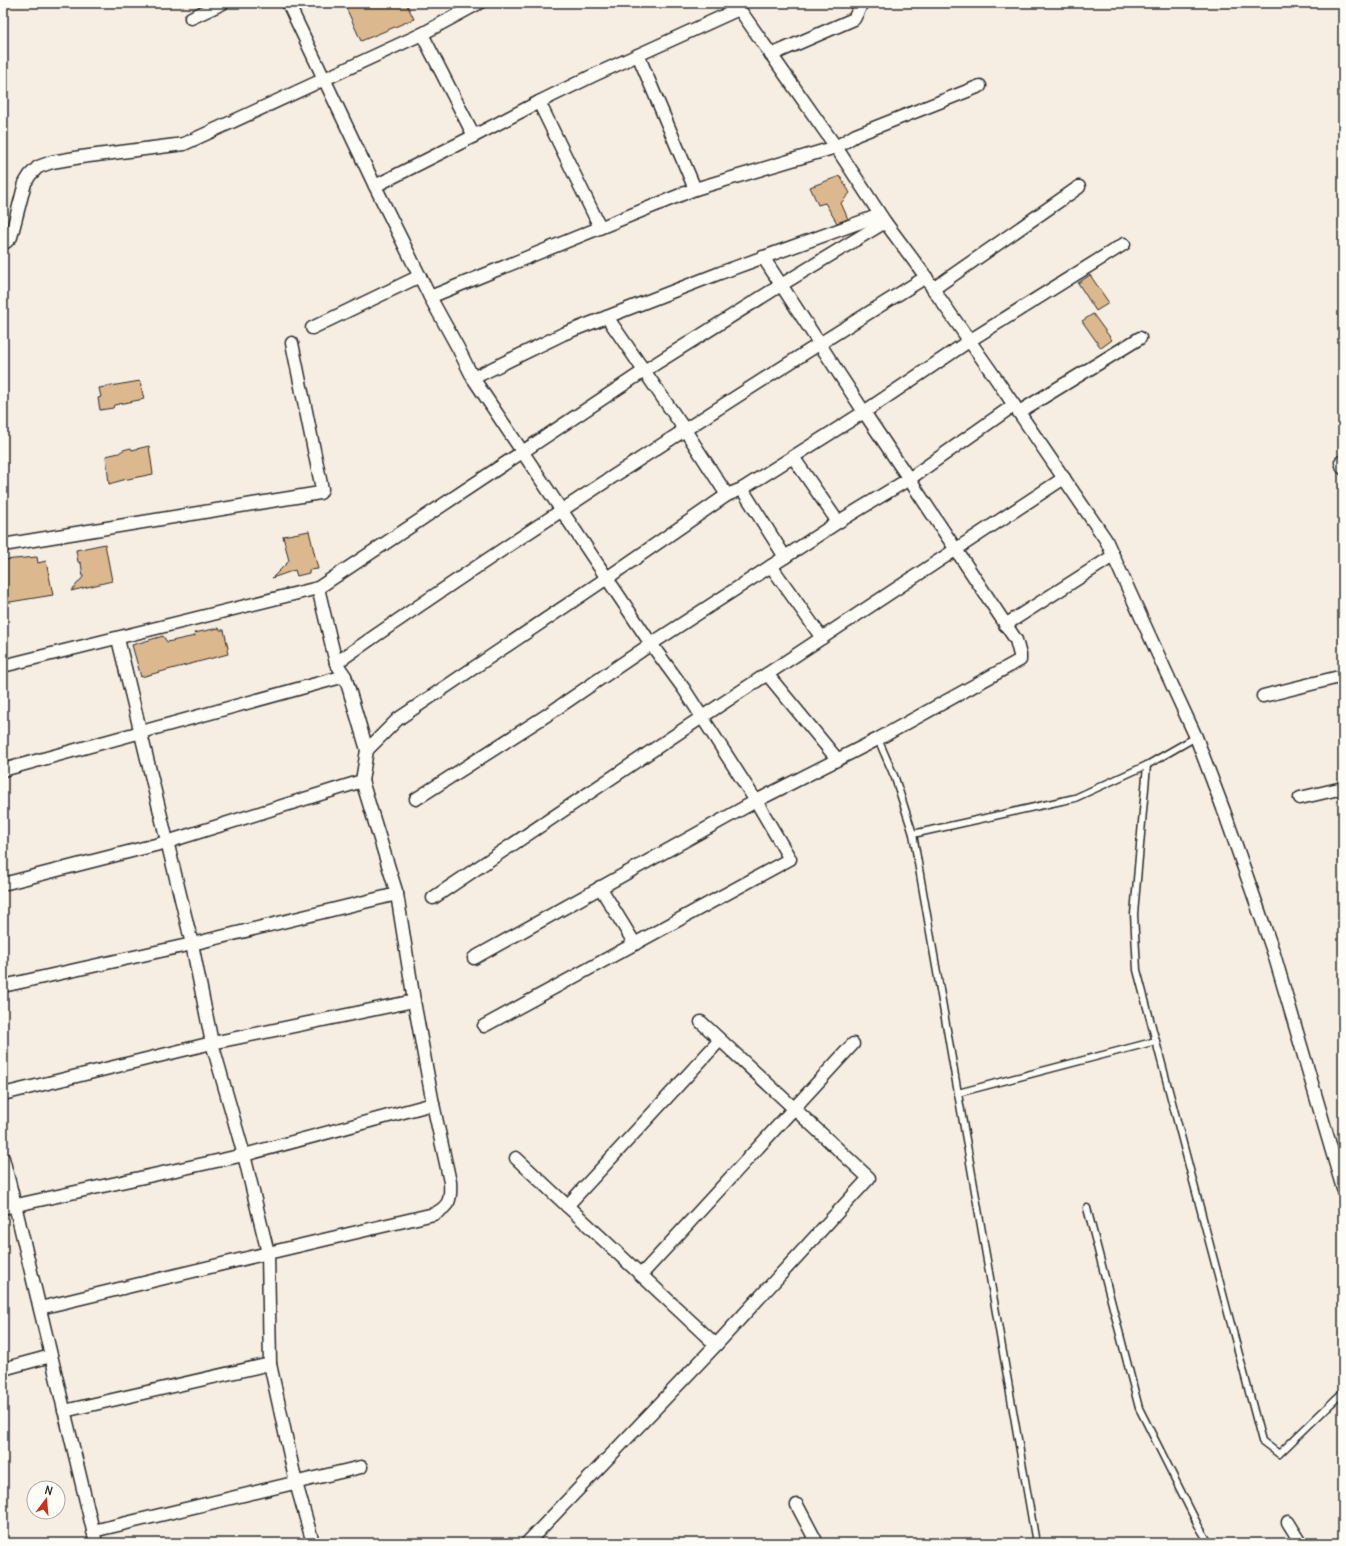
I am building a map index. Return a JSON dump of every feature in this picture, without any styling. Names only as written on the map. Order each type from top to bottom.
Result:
[{"type":"street","points":[[192,18],[223,3]]},
{"type":"street","points":[[288,3],[375,186],[430,297],[473,378],[702,717],[756,801],[790,858],[484,1026]]},
{"type":"street","points":[[3,243],[11,237],[25,183],[38,167],[52,162],[74,158],[184,144],[422,34],[479,3]]},
{"type":"street","points":[[771,55],[854,19],[860,7],[859,3]]},
{"type":"street","points":[[375,186],[539,102],[737,6],[836,147],[883,219],[926,277],[1106,540],[1196,737],[1224,811],[1274,954],[1343,1189]]},
{"type":"street","points":[[422,34],[474,136]]},
{"type":"street","points":[[638,55],[695,188]]},
{"type":"street","points":[[430,297],[695,188],[836,147],[856,135],[980,86]]},
{"type":"street","points":[[539,102],[600,227]]},
{"type":"street","points":[[933,289],[1079,187]]},
{"type":"street","points":[[473,378],[563,334],[763,257],[883,219]]},
{"type":"street","points":[[3,666],[118,639],[318,588],[523,453],[644,371],[883,219]]},
{"type":"street","points":[[367,750],[398,718],[607,578],[727,495],[742,489],[793,457],[864,412],[970,341],[1124,244]]},
{"type":"street","points":[[474,958],[756,801],[878,739],[1020,660],[1016,640],[819,344],[763,257]]},
{"type":"street","points":[[312,328],[420,276]]},
{"type":"street","points":[[336,663],[561,510],[926,277]]},
{"type":"street","points":[[607,317],[685,430],[727,495]]},
{"type":"street","points":[[416,798],[547,715],[838,522],[909,479],[1016,408],[1140,338]]},
{"type":"street","points":[[3,545],[320,493],[322,489],[292,343]]},
{"type":"street","points":[[793,457],[838,522]]},
{"type":"street","points":[[433,898],[766,674],[1064,478]]},
{"type":"street","points":[[742,489],[785,557]]},
{"type":"street","points":[[1005,625],[1113,556]]},
{"type":"street","points":[[771,566],[822,638]]},
{"type":"street","points":[[40,1308],[434,1214],[444,1209],[449,1202],[450,1182],[433,1104],[414,1001],[397,894],[362,781],[367,750],[345,676],[336,663],[318,588]]},
{"type":"street","points":[[118,639],[192,944],[212,1043],[244,1155],[268,1253],[270,1364],[296,1483],[313,1543]]},
{"type":"street","points":[[766,674],[837,759]]},
{"type":"street","points":[[3,770],[345,676]]},
{"type":"street","points":[[1263,696],[1343,676]]},
{"type":"street","points":[[3,884],[167,842],[362,781]]},
{"type":"street","points":[[1300,798],[1343,788]]},
{"type":"street","points":[[600,887],[635,944]]},
{"type":"street","points":[[3,986],[192,944],[397,894]]},
{"type":"street","points":[[3,1094],[212,1043],[414,1001]]},
{"type":"street","points":[[527,1543],[716,1345],[868,1178],[701,1022]]},
{"type":"street","points":[[567,1206],[720,1040]]},
{"type":"street","points":[[641,1275],[853,1044]]},
{"type":"street","points":[[3,1208],[244,1155],[433,1104]]},
{"type":"street","points":[[3,1158],[16,1205],[94,1537],[361,1467]]},
{"type":"street","points":[[516,1158],[716,1345]]},
{"type":"street","points":[[3,1369],[51,1356]]},
{"type":"street","points":[[64,1411],[270,1364]]},
{"type":"street","points":[[797,1505],[817,1543]]},
{"type":"street","points":[[1288,1522],[1301,1543]]},
{"type":"lane","points":[[913,834],[1075,798],[1148,764],[1196,737]]},
{"type":"lane","points":[[878,739],[895,778],[913,834],[1036,1543]]},
{"type":"lane","points":[[1148,764],[1134,914],[1137,970],[1262,1441],[1278,1454],[1343,1392]]},
{"type":"lane","points":[[958,1093],[1156,1041]]},
{"type":"lane","points":[[1087,1208],[1139,1408],[1198,1525],[1210,1543]]},
{"type":"building","points":[[344,3],[406,3],[414,19],[361,41]]},
{"type":"building","points":[[840,176],[850,193],[841,203],[848,219],[837,223],[825,203],[818,205],[810,187]]},
{"type":"building","points":[[1090,275],[1109,303],[1096,311],[1078,283]]},
{"type":"building","points":[[1093,314],[1112,340],[1101,348],[1082,321]]},
{"type":"building","points":[[140,381],[144,399],[114,405],[113,408],[100,410],[98,398],[101,397],[99,388]]},
{"type":"building","points":[[149,446],[153,474],[109,484],[106,456],[131,448],[132,450]]},
{"type":"building","points":[[309,531],[318,569],[309,570],[309,573],[297,576],[295,570],[272,578],[289,561],[283,536]]},
{"type":"building","points":[[105,544],[112,581],[71,591],[83,577],[81,563],[78,562],[76,550]]},
{"type":"building","points":[[37,557],[38,563],[46,561],[53,595],[4,603],[3,560]]},
{"type":"building","points":[[219,628],[220,630],[224,630],[228,654],[141,677],[132,645],[163,636],[167,642],[195,636],[194,633]]}]
